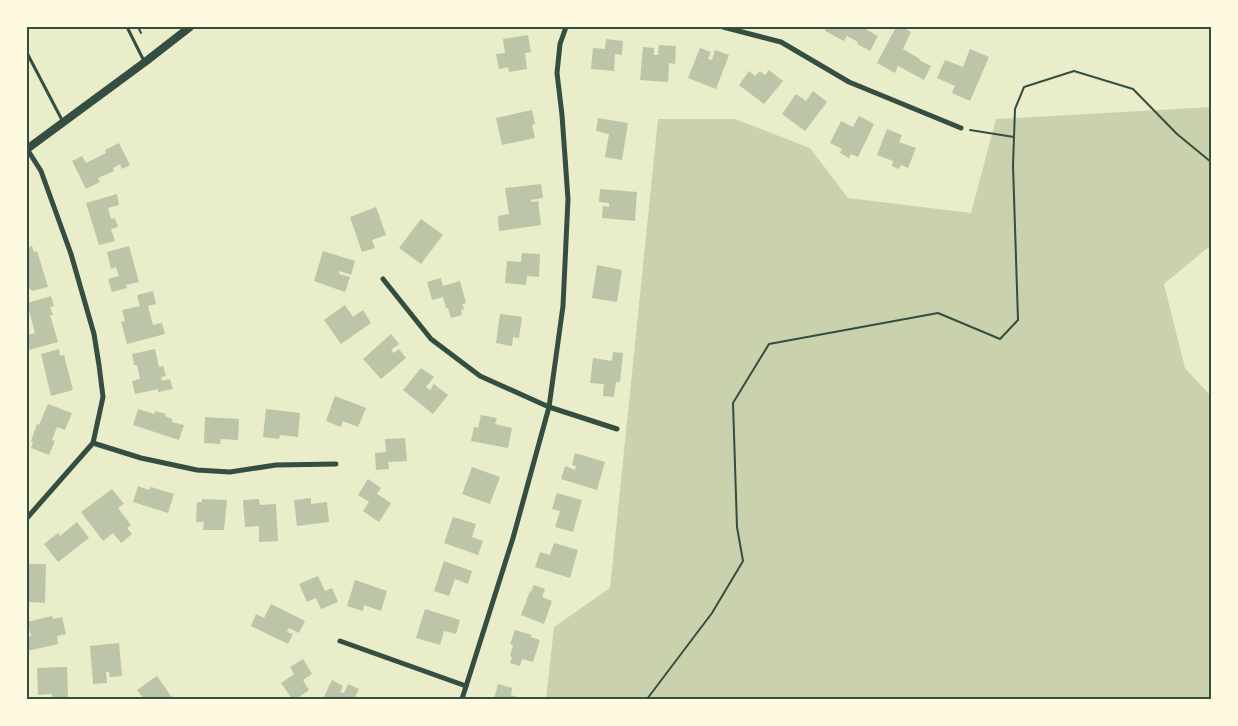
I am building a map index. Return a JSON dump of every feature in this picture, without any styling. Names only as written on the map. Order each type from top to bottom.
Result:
[{"type":"main road","points":[[27,149],[145,63],[190,27]]},
{"type":"street","points":[[462,699],[513,538],[549,407],[563,306],[568,199],[557,74],[560,44],[566,27]]},
{"type":"street","points":[[723,27],[781,42],[849,82],[961,128]]},
{"type":"street","points":[[27,149],[40,171],[71,254],[94,334],[103,397],[93,443],[27,518]]},
{"type":"street","points":[[383,279],[426,333],[480,376],[549,407],[617,429]]},
{"type":"street","points":[[93,443],[141,458],[196,470],[230,472],[276,465],[336,464]]},
{"type":"street","points":[[340,641],[466,686]]},
{"type":"lane","points":[[127,27],[145,63]]},
{"type":"lane","points":[[27,53],[63,122]]},
{"type":"path","points":[[138,27],[141,33]]},
{"type":"path","points":[[647,699],[712,613],[742,561],[737,526],[733,403],[769,345],[938,313],[1000,339],[1018,320],[1013,165],[1015,109],[1024,87],[1074,71],[1133,89],[1177,134],[1211,162]]},
{"type":"path","points":[[961,128],[1014,137]]},
{"type":"green space","points":[[1211,107],[1211,245],[1164,284],[1185,368],[1211,396],[1211,699],[546,699],[554,627],[610,588],[658,119],[735,119],[810,148],[848,198],[971,213],[996,119]]},
{"type":"building","points":[[827,27],[866,27],[878,36],[870,51],[847,36],[844,41],[825,31]]},
{"type":"building","points":[[896,27],[902,27],[911,32],[903,49],[931,66],[924,80],[898,66],[895,73],[877,63]]},
{"type":"building","points":[[528,35],[531,52],[525,53],[527,69],[509,72],[508,67],[499,69],[496,54],[505,53],[503,39]]},
{"type":"building","points":[[606,39],[623,41],[622,55],[615,54],[614,71],[591,69],[593,48],[605,49]]},
{"type":"building","points":[[659,45],[676,46],[675,64],[669,63],[668,82],[640,80],[643,47],[654,48],[654,55],[658,55]]},
{"type":"building","points":[[700,48],[711,52],[708,59],[712,60],[715,50],[729,55],[716,89],[688,78]]},
{"type":"building","points":[[970,49],[989,57],[970,101],[952,93],[955,86],[937,78],[945,60],[963,67]]},
{"type":"building","points":[[769,70],[783,81],[764,104],[739,85],[749,71],[755,76],[760,71],[765,75]]},
{"type":"building","points":[[813,91],[827,102],[805,131],[782,114],[796,94],[806,101]]},
{"type":"building","points":[[532,110],[535,138],[502,145],[496,118]]},
{"type":"building","points":[[859,116],[874,124],[858,157],[851,154],[849,158],[840,153],[842,149],[830,143],[841,121],[853,127]]},
{"type":"building","points":[[598,118],[628,123],[622,160],[605,157],[609,134],[596,131]]},
{"type":"building","points":[[887,129],[902,135],[899,142],[916,148],[908,168],[901,165],[899,169],[892,166],[893,161],[877,155]]},
{"type":"building","points":[[119,143],[130,165],[122,169],[120,164],[113,168],[114,171],[98,178],[100,182],[86,189],[72,161],[82,156],[86,163],[106,153],[105,150]]},
{"type":"building","points":[[541,184],[543,198],[531,200],[531,202],[538,201],[541,225],[499,231],[498,216],[509,214],[505,188]]},
{"type":"building","points":[[600,189],[637,192],[635,221],[602,218],[603,206],[609,207],[609,203],[599,202]]},
{"type":"building","points":[[117,194],[119,205],[108,208],[111,219],[115,218],[118,227],[111,229],[115,241],[99,245],[86,203]]},
{"type":"building","points":[[376,207],[386,235],[372,240],[375,248],[362,252],[350,217]]},
{"type":"building","points":[[421,219],[443,235],[421,264],[399,248]]},
{"type":"building","points":[[32,246],[34,252],[37,251],[48,287],[32,291],[27,290],[27,248]]},
{"type":"building","points":[[129,246],[139,282],[112,292],[108,279],[119,276],[116,267],[111,269],[107,252]]},
{"type":"building","points":[[323,251],[355,261],[351,275],[340,271],[339,274],[350,277],[345,292],[314,281]]},
{"type":"building","points":[[522,253],[540,254],[539,277],[527,276],[526,285],[505,283],[507,261],[521,262]]},
{"type":"building","points":[[597,265],[622,270],[617,302],[592,298]]},
{"type":"building","points":[[441,278],[443,286],[460,281],[466,303],[462,304],[464,309],[461,310],[462,315],[451,318],[443,297],[432,300],[427,282]]},
{"type":"building","points":[[153,291],[156,304],[148,306],[153,325],[162,323],[165,334],[127,344],[121,322],[125,321],[122,310],[140,306],[137,295]]},
{"type":"building","points":[[51,296],[54,306],[50,307],[53,315],[50,315],[58,342],[29,350],[27,335],[35,333],[27,303]]},
{"type":"building","points":[[345,305],[353,317],[363,310],[371,323],[341,344],[324,320]]},
{"type":"building","points":[[500,314],[522,317],[519,338],[513,337],[512,346],[496,343]]},
{"type":"building","points":[[391,334],[399,344],[391,350],[394,353],[399,349],[406,358],[381,379],[363,359]]},
{"type":"building","points":[[59,349],[60,356],[64,355],[73,390],[51,396],[41,354]]},
{"type":"building","points":[[155,349],[159,367],[163,366],[166,376],[161,377],[162,381],[170,379],[173,389],[158,392],[158,389],[135,394],[132,381],[140,379],[132,354]]},
{"type":"building","points":[[613,352],[623,353],[620,382],[616,382],[614,397],[603,396],[604,384],[590,383],[593,358],[612,361]]},
{"type":"building","points":[[421,368],[434,377],[426,387],[430,390],[434,384],[448,395],[433,414],[403,390]]},
{"type":"building","points":[[335,396],[366,408],[358,427],[343,421],[341,427],[326,421]]},
{"type":"building","points":[[48,404],[72,413],[65,430],[57,427],[52,440],[55,441],[49,455],[31,448],[37,424],[39,425]]},
{"type":"building","points":[[138,409],[154,414],[155,411],[166,414],[165,416],[172,419],[172,422],[184,425],[179,440],[133,425]]},
{"type":"building","points":[[266,409],[300,413],[298,437],[280,435],[279,439],[263,437]]},
{"type":"building","points":[[481,415],[497,418],[495,424],[512,428],[508,448],[471,441],[474,427],[478,428]]},
{"type":"building","points":[[205,417],[239,419],[238,440],[221,439],[220,444],[204,443]]},
{"type":"building","points":[[405,438],[407,461],[388,462],[389,469],[376,470],[375,453],[386,452],[385,439]]},
{"type":"building","points":[[575,453],[605,462],[597,490],[561,479],[565,466],[575,470],[576,466],[572,465]]},
{"type":"building","points":[[472,467],[500,477],[490,504],[462,494]]},
{"type":"building","points":[[368,479],[381,488],[377,494],[391,503],[379,522],[363,511],[369,502],[358,495]]},
{"type":"building","points":[[138,486],[149,490],[151,487],[174,494],[168,513],[133,502]]},
{"type":"building","points":[[112,489],[124,504],[118,508],[131,525],[127,528],[132,534],[121,543],[113,533],[103,541],[81,512]]},
{"type":"building","points":[[557,493],[582,500],[573,532],[555,527],[560,511],[552,509]]},
{"type":"building","points":[[311,498],[311,504],[327,502],[329,522],[297,526],[294,500]]},
{"type":"building","points":[[202,499],[227,500],[224,530],[203,530],[204,522],[196,522],[197,502],[202,502]]},
{"type":"building","points":[[259,499],[260,505],[276,504],[278,541],[259,542],[259,526],[245,527],[243,500]]},
{"type":"building","points":[[453,517],[476,524],[472,537],[483,541],[478,555],[444,543]]},
{"type":"building","points":[[77,522],[89,538],[58,562],[44,544],[58,533],[60,536]]},
{"type":"building","points":[[554,543],[578,550],[570,578],[535,567],[540,552],[550,555]]},
{"type":"building","points":[[444,561],[472,571],[468,584],[455,579],[449,596],[434,591]]},
{"type":"building","points":[[27,564],[46,564],[45,603],[27,602]]},
{"type":"building","points":[[318,576],[325,591],[332,588],[338,602],[321,609],[316,598],[307,602],[299,584]]},
{"type":"building","points":[[355,580],[387,591],[381,611],[364,605],[363,611],[347,606]]},
{"type":"building","points":[[534,585],[545,589],[542,597],[552,601],[544,624],[521,615]]},
{"type":"building","points":[[271,604],[305,621],[299,633],[289,628],[287,632],[293,634],[288,644],[251,626],[256,614],[264,618]]},
{"type":"building","points":[[425,609],[460,620],[456,634],[444,631],[440,645],[416,638]]},
{"type":"building","points":[[52,616],[53,619],[62,617],[66,634],[57,636],[58,644],[27,651],[27,637],[31,636],[27,622]]},
{"type":"building","points":[[515,630],[540,640],[533,662],[522,659],[520,666],[510,663],[513,645],[510,644]]},
{"type":"building","points":[[119,643],[122,676],[110,677],[109,672],[106,672],[107,683],[93,684],[90,646]]},
{"type":"building","points":[[303,659],[312,674],[303,680],[309,690],[296,699],[292,699],[281,683],[294,674],[290,667]]},
{"type":"building","points":[[67,667],[68,699],[53,699],[52,694],[38,695],[37,668]]},
{"type":"building","points":[[157,676],[173,699],[144,699],[137,690]]},
{"type":"building","points":[[332,680],[343,686],[340,692],[344,693],[348,684],[359,689],[354,699],[323,699]]},
{"type":"building","points":[[498,684],[512,688],[511,695],[523,699],[494,699]]}]
